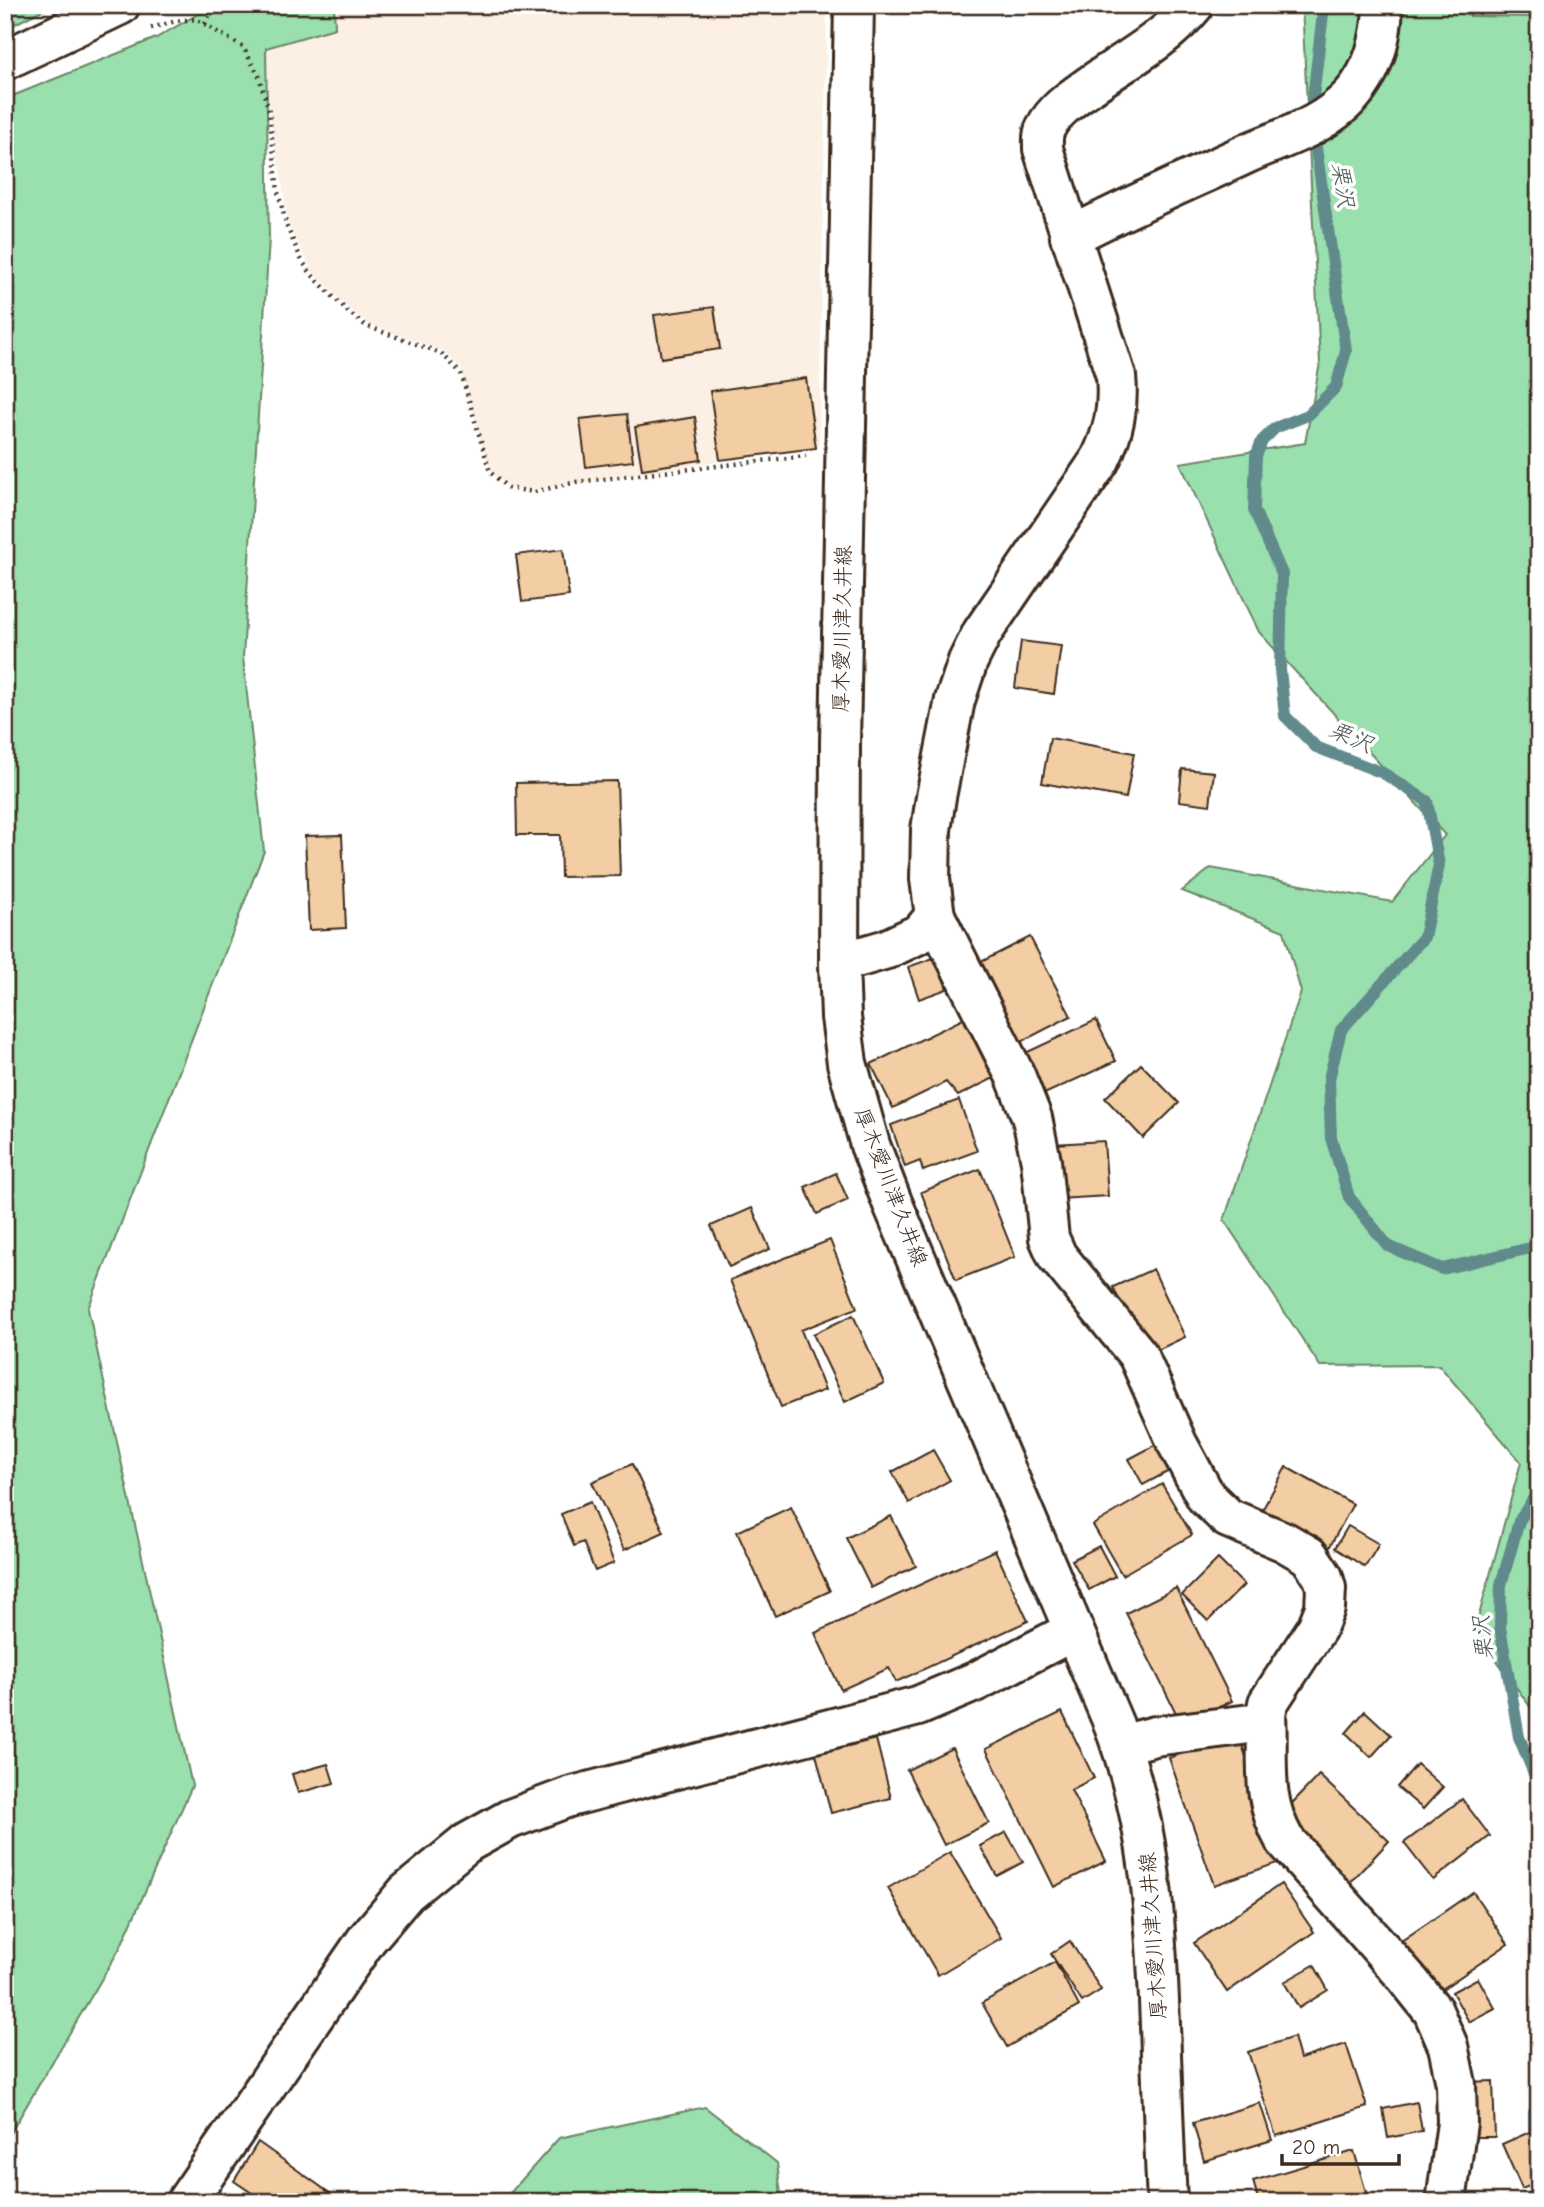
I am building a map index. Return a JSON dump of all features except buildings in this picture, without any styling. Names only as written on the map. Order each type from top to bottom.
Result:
[{"type":"street","name":"厚木愛川津久井線","points":[[854,5],[839,962],[841,1017],[847,1063],[870,1145],[1121,1745],[1142,1820],[1154,1896],[1167,2202]]},
{"type":"street","points":[[1194,5],[1167,31],[1074,97],[1058,111],[1046,127],[1043,149],[1115,376],[1116,416],[1110,439],[1100,460],[982,633],[968,661],[955,700],[930,830],[930,878],[936,916],[1015,1075],[1032,1118],[1041,1161],[1049,1238],[1057,1256],[1138,1355],[1177,1443],[1206,1497],[1228,1518],[1297,1548],[1309,1556],[1323,1577],[1326,1588],[1325,1608],[1317,1628],[1268,1703],[1268,1801],[1283,1839],[1413,1984],[1433,2011],[1452,2065],[1457,2104],[1457,2123],[1446,2202]]},
{"type":"street","points":[[1070,237],[1121,210],[1323,121],[1353,93],[1372,63],[1379,40],[1383,5]]},
{"type":"street","points":[[5,60],[135,17]]},
{"type":"street","points":[[839,962],[887,949],[921,933],[936,916]]},
{"type":"street","points":[[186,2202],[367,1939],[406,1893],[467,1843],[510,1819],[569,1797],[918,1706],[977,1681],[1073,1630]]},
{"type":"street","points":[[1121,1745],[1155,1736],[1266,1722]]},
{"type":"path","points":[[205,24],[215,5]]},
{"type":"path","points":[[135,17],[176,21],[196,19],[243,47],[258,76],[269,111],[278,192],[287,227],[302,261],[347,311],[366,326],[441,352],[461,373],[490,472],[508,488],[534,492],[576,482],[845,452]]},
{"type":"shaded area","points":[[252,5],[827,5],[819,446],[530,490],[513,489],[502,482],[492,473],[484,452],[461,368],[443,351],[368,324],[313,272],[303,254],[289,226]]},
{"type":"green space","points":[[5,5],[52,5],[5,29]]},
{"type":"green space","points":[[214,5],[334,5],[335,28],[266,48],[269,238],[243,657],[264,851],[88,1309],[192,1786],[120,1948],[5,2142],[5,99],[156,38]]},
{"type":"green space","points":[[1302,5],[1465,5],[1470,16],[1539,17],[1539,1719],[1475,1630],[1521,1462],[1439,1365],[1320,1366],[1224,1220],[1301,992],[1284,931],[1182,891],[1211,868],[1392,902],[1445,835],[1259,632],[1180,463],[1305,443],[1320,363]]},
{"type":"green space","points":[[705,2107],[777,2163],[782,2202],[502,2202],[559,2138]]},
{"type":"waterway","name":"栗沢","points":[[1324,5],[1311,114],[1346,351],[1336,387],[1308,415],[1275,428],[1262,441],[1256,456],[1254,510],[1282,574],[1280,670],[1285,716],[1316,747],[1383,773],[1427,801],[1439,865],[1424,937],[1341,1030],[1329,1079],[1331,1138],[1349,1197],[1388,1246],[1442,1269],[1539,1246]]},
{"type":"waterway","name":"栗沢","points":[[1539,1490],[1519,1521],[1501,1585],[1500,1627],[1519,1737],[1539,1786]]},
{"type":"waterway","name":"栗沢","points":[[1534,2144],[1534,2113],[1539,2099]]}]
